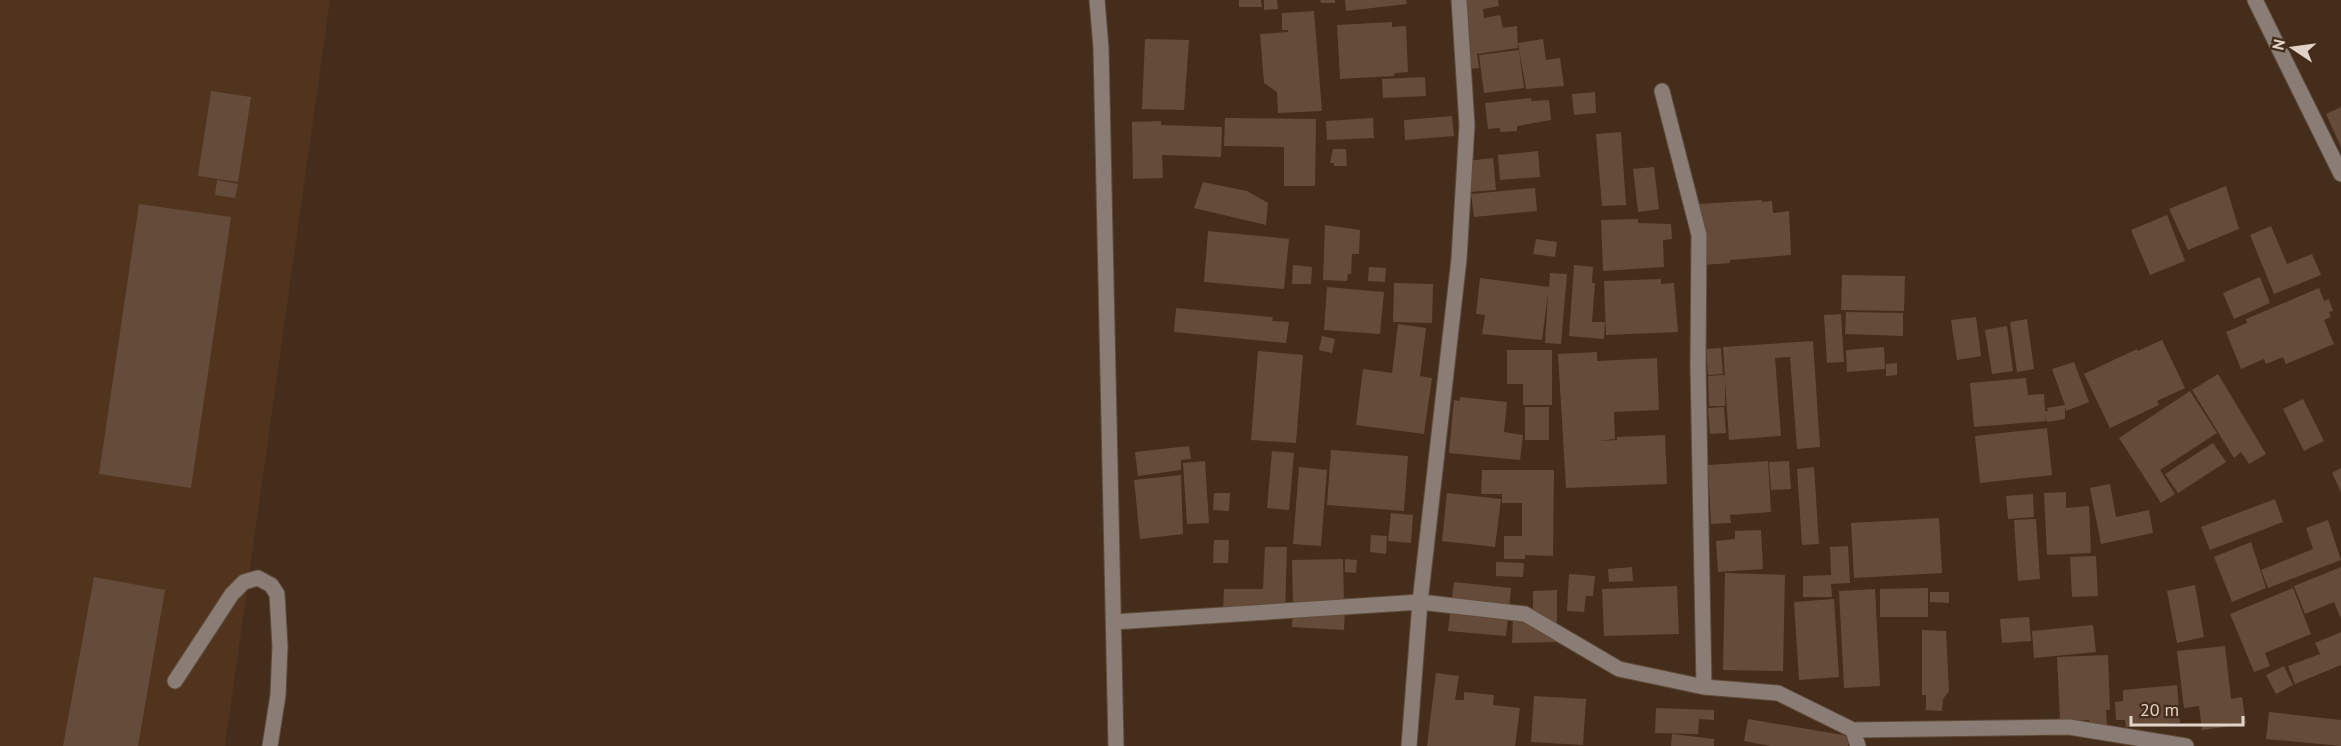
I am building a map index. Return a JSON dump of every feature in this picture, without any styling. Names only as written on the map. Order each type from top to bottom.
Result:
[{"type":"street","points":[[1096,0],[1101,48],[1116,746]]},
{"type":"street","points":[[1409,746],[1420,602],[1459,260],[1467,125],[1460,0]]},
{"type":"street","points":[[2256,0],[2341,174]]},
{"type":"street","points":[[1662,91],[1699,235],[1698,365],[1704,687]]},
{"type":"street","points":[[175,681],[232,594],[244,582],[258,578],[271,585],[277,594],[280,646],[278,694],[270,746]]},
{"type":"street","points":[[1114,622],[1420,602],[1525,614],[1619,669],[1704,687],[1778,693],[1853,730],[2069,727],[2186,746]]},
{"type":"street","points":[[1853,730],[1858,746]]},
{"type":"shaded area","points":[[0,0],[330,0],[225,746],[0,746]]},
{"type":"building","points":[[1239,0],[1261,0],[1262,7],[1239,7]]},
{"type":"building","points":[[1264,0],[1277,0],[1278,9],[1264,10]]},
{"type":"building","points":[[1320,0],[1335,0],[1335,3],[1321,3]]},
{"type":"building","points":[[1345,0],[1406,0],[1407,4],[1346,11]]},
{"type":"building","points":[[1457,0],[1498,0],[1499,6],[1483,9],[1484,18],[1500,15],[1503,28],[1517,26],[1518,48],[1477,54],[1479,68],[1469,69]]},
{"type":"building","points":[[1314,11],[1322,111],[1278,113],[1277,92],[1264,83],[1260,34],[1288,32],[1288,30],[1282,30],[1282,13]]},
{"type":"building","points":[[1392,22],[1392,27],[1406,26],[1408,72],[1395,73],[1394,76],[1340,79],[1337,25]]},
{"type":"building","points":[[1145,39],[1189,40],[1184,110],[1142,109]]},
{"type":"building","points":[[1543,39],[1546,60],[1560,58],[1564,86],[1526,89],[1518,43]]},
{"type":"building","points":[[1519,50],[1524,88],[1484,93],[1479,55]]},
{"type":"building","points":[[1425,77],[1426,96],[1383,98],[1382,79]]},
{"type":"building","points":[[211,91],[251,97],[238,182],[198,176]]},
{"type":"building","points":[[1595,92],[1596,113],[1574,115],[1572,94]]},
{"type":"building","points":[[1531,98],[1531,101],[1549,100],[1551,120],[1517,126],[1517,131],[1500,132],[1500,128],[1488,129],[1485,103]]},
{"type":"building","points":[[2341,107],[2341,147],[2326,114]]},
{"type":"building","points":[[1452,116],[1454,136],[1405,140],[1404,120]]},
{"type":"building","points":[[1225,118],[1316,119],[1315,186],[1284,186],[1284,147],[1224,146]]},
{"type":"building","points":[[1373,118],[1374,138],[1327,140],[1326,121]]},
{"type":"building","points":[[1161,121],[1161,125],[1222,127],[1221,157],[1162,155],[1163,178],[1133,179],[1132,122]]},
{"type":"building","points":[[1621,132],[1626,205],[1602,206],[1596,134]]},
{"type":"building","points":[[1333,149],[1346,149],[1347,166],[1334,166],[1334,163],[1330,163]]},
{"type":"building","points":[[1538,151],[1540,177],[1500,180],[1498,155]]},
{"type":"building","points":[[1493,158],[1496,190],[1469,192],[1467,161]]},
{"type":"building","points":[[1654,167],[1659,209],[1638,212],[1633,169]]},
{"type":"building","points":[[217,180],[238,184],[235,198],[215,195]]},
{"type":"building","points":[[1203,182],[1247,191],[1268,203],[1266,225],[1194,208]]},
{"type":"building","points":[[2226,186],[2239,229],[2188,250],[2169,209]]},
{"type":"building","points":[[1535,188],[1537,211],[1474,217],[1471,194]]},
{"type":"building","points":[[1762,200],[1762,202],[1772,201],[1773,213],[1789,211],[1791,255],[1730,260],[1730,263],[1702,265],[1698,204]]},
{"type":"building","points":[[139,204],[231,217],[191,488],[99,474]]},
{"type":"building","points":[[2167,215],[2185,261],[2150,275],[2131,230]]},
{"type":"building","points":[[1638,219],[1638,223],[1671,224],[1672,239],[1663,240],[1664,267],[1603,271],[1601,220]]},
{"type":"building","points":[[1325,225],[1360,230],[1359,254],[1352,254],[1351,274],[1348,274],[1347,281],[1323,280]]},
{"type":"building","points":[[2271,226],[2287,264],[2312,254],[2321,275],[2274,294],[2250,235]]},
{"type":"building","points":[[1208,231],[1289,239],[1284,289],[1204,282]]},
{"type":"building","points":[[1536,239],[1557,242],[1555,257],[1533,254]]},
{"type":"building","points":[[1293,265],[1312,267],[1311,284],[1292,284]]},
{"type":"building","points":[[1574,265],[1593,267],[1592,283],[1595,283],[1592,322],[1605,322],[1604,339],[1569,336]]},
{"type":"building","points":[[1369,267],[1386,268],[1385,282],[1368,281]]},
{"type":"building","points":[[1550,273],[1567,274],[1561,344],[1545,343],[1548,293],[1542,340],[1482,334],[1485,315],[1476,314],[1480,278],[1549,287]]},
{"type":"building","points":[[1842,275],[1905,276],[1904,311],[1841,310]]},
{"type":"building","points":[[2260,277],[2270,303],[2234,319],[2223,293]]},
{"type":"building","points":[[1661,279],[1661,284],[1674,283],[1678,332],[1606,335],[1604,281]]},
{"type":"building","points":[[1394,283],[1433,284],[1432,323],[1393,322]]},
{"type":"building","points":[[1327,287],[1384,292],[1380,334],[1324,330]]},
{"type":"building","points":[[2319,288],[2324,301],[2329,299],[2333,311],[2329,312],[2331,317],[2324,320],[2334,344],[2286,364],[2283,357],[2266,364],[2264,359],[2241,369],[2226,332],[2247,323],[2246,319]]},
{"type":"building","points":[[1176,308],[1273,317],[1272,321],[1289,322],[1286,343],[1174,332]]},
{"type":"building","points":[[1846,312],[1903,313],[1903,336],[1845,334]]},
{"type":"building","points":[[1841,314],[1844,362],[1827,363],[1824,315]]},
{"type":"building","points":[[1976,317],[1981,356],[1957,360],[1951,320]]},
{"type":"building","points":[[2027,319],[2034,369],[2017,372],[2010,322]]},
{"type":"building","points":[[1398,324],[1426,328],[1420,376],[1432,378],[1424,434],[1356,425],[1363,369],[1392,373]]},
{"type":"building","points":[[2007,326],[2013,371],[1992,374],[1985,330]]},
{"type":"building","points":[[1322,336],[1335,339],[1332,353],[1319,350]]},
{"type":"building","points":[[2162,340],[2185,388],[2157,401],[2159,405],[2110,428],[2084,374]]},
{"type":"building","points":[[1813,341],[1820,447],[1797,449],[1790,357],[1775,358],[1781,436],[1729,440],[1725,381],[1725,406],[1709,406],[1708,376],[1724,375],[1725,378],[1723,347]]},
{"type":"building","points":[[1884,347],[1885,369],[1847,372],[1846,350]]},
{"type":"building","points":[[1721,348],[1723,374],[1708,375],[1706,349]]},
{"type":"building","points":[[1507,350],[1552,350],[1552,405],[1523,405],[1523,384],[1507,384]]},
{"type":"building","points":[[1258,351],[1303,355],[1296,443],[1251,440]]},
{"type":"building","points":[[1597,352],[1597,361],[1657,358],[1659,410],[1614,412],[1615,439],[1598,441],[1617,440],[1617,437],[1665,435],[1667,484],[1566,488],[1558,354]]},
{"type":"building","points":[[2074,362],[2089,402],[2066,411],[2065,407],[2065,419],[2047,422],[2045,415],[2046,421],[1974,427],[1970,383],[2026,378],[2028,395],[2044,394],[2045,411],[2048,411],[2047,408],[2065,405],[2052,369]]},
{"type":"building","points":[[1897,363],[1897,375],[1886,376],[1886,364]]},
{"type":"building","points":[[2218,374],[2266,454],[2249,464],[2241,452],[2234,458],[2192,390]]},
{"type":"building","points":[[2190,391],[2217,433],[2160,470],[2175,494],[2161,503],[2119,438]]},
{"type":"building","points":[[1460,397],[1507,402],[1504,432],[1523,435],[1520,460],[1449,453],[1454,400],[1460,401]]},
{"type":"building","points":[[2303,399],[2324,441],[2304,451],[2283,409]]},
{"type":"building","points":[[1525,407],[1549,407],[1549,440],[1525,440]]},
{"type":"building","points":[[1724,407],[1726,433],[1710,434],[1708,408]]},
{"type":"building","points":[[2047,428],[2052,475],[1980,483],[1975,436]]},
{"type":"building","points":[[2213,443],[2226,462],[2178,493],[2165,474]]},
{"type":"building","points":[[1189,446],[1191,459],[1181,460],[1181,470],[1138,476],[1135,452]]},
{"type":"building","points":[[1331,450],[1408,456],[1404,511],[1327,505]]},
{"type":"building","points":[[1272,451],[1294,453],[1289,510],[1267,508]]},
{"type":"building","points":[[1205,461],[1209,523],[1187,524],[1183,463]]},
{"type":"building","points":[[1768,461],[1771,512],[1730,515],[1731,523],[1711,524],[1708,465]]},
{"type":"building","points":[[1789,461],[1791,489],[1771,490],[1769,462]]},
{"type":"building","points":[[1299,467],[1327,470],[1321,546],[1293,544]]},
{"type":"building","points":[[1814,467],[1819,544],[1802,545],[1797,469]]},
{"type":"building","points":[[2341,468],[2341,492],[2332,473]]},
{"type":"building","points":[[1482,470],[1554,470],[1553,556],[1525,555],[1525,559],[1504,559],[1504,536],[1522,536],[1522,503],[1502,503],[1502,494],[1481,494]]},
{"type":"building","points":[[1181,475],[1183,534],[1140,539],[1134,480]]},
{"type":"building","points":[[2110,484],[2116,517],[2149,510],[2153,533],[2101,544],[2090,488]]},
{"type":"building","points":[[2066,492],[2066,508],[2089,506],[2091,553],[2047,555],[2044,493]]},
{"type":"building","points":[[1214,493],[1230,493],[1229,511],[1213,510]]},
{"type":"building","points":[[1447,493],[1501,499],[1495,547],[1442,541]]},
{"type":"building","points":[[2033,494],[2034,517],[2008,519],[2006,496]]},
{"type":"building","points":[[2275,499],[2283,522],[2210,550],[2201,527]]},
{"type":"building","points":[[1391,513],[1413,515],[1411,543],[1388,541]]},
{"type":"building","points":[[1939,518],[1942,573],[1854,578],[1851,523]]},
{"type":"building","points":[[2036,519],[2040,579],[2018,581],[2014,520]]},
{"type":"building","points":[[2328,520],[2341,560],[2268,588],[2261,570],[2313,549],[2306,528]]},
{"type":"building","points":[[1761,530],[1763,569],[1718,572],[1716,541],[1735,539],[1735,531]]},
{"type":"building","points":[[1371,535],[1387,536],[1386,554],[1370,552]]},
{"type":"building","points":[[1214,540],[1229,540],[1228,563],[1213,563]]},
{"type":"building","points":[[2251,542],[2266,588],[2232,602],[2214,557]]},
{"type":"building","points":[[1848,546],[1850,583],[1831,584],[1832,597],[1803,597],[1803,576],[1831,575],[1830,547]]},
{"type":"building","points":[[1265,547],[1287,547],[1285,614],[1223,612],[1224,589],[1263,589]]},
{"type":"building","points":[[2096,556],[2098,596],[2072,597],[2070,557]]},
{"type":"building","points":[[1343,559],[1344,605],[1293,606],[1292,560]]},
{"type":"building","points":[[1345,559],[1357,560],[1356,573],[1345,572]]},
{"type":"building","points":[[1496,562],[1524,563],[1523,577],[1496,576]]},
{"type":"building","points":[[1632,567],[1633,581],[1609,582],[1608,569]]},
{"type":"building","points":[[2341,567],[2341,619],[2334,602],[2305,614],[2294,586]]},
{"type":"building","points":[[1725,573],[1785,575],[1783,671],[1723,670]]},
{"type":"building","points":[[1569,574],[1595,576],[1593,596],[1586,596],[1584,612],[1567,611]]},
{"type":"building","points":[[94,577],[165,590],[138,746],[63,746]]},
{"type":"building","points":[[1454,582],[1511,588],[1506,636],[1448,631]]},
{"type":"building","points":[[2195,585],[2204,637],[2177,643],[2167,591]]},
{"type":"building","points":[[1677,586],[1679,634],[1604,636],[1602,589]]},
{"type":"building","points":[[1928,588],[1928,617],[1880,617],[1880,589]]},
{"type":"building","points":[[2293,588],[2311,634],[2265,653],[2270,666],[2254,672],[2230,614]]},
{"type":"building","points":[[1875,589],[1880,686],[1844,688],[1839,591]]},
{"type":"building","points":[[1557,590],[1557,642],[1512,643],[1513,617],[1533,616],[1533,591]]},
{"type":"building","points":[[1930,592],[1949,592],[1949,603],[1930,602]]},
{"type":"building","points":[[1834,599],[1839,677],[1799,680],[1794,602]]},
{"type":"building","points":[[1345,609],[1344,630],[1292,627],[1293,610]]},
{"type":"building","points":[[2029,617],[2031,641],[2002,643],[2000,619]]},
{"type":"building","points":[[2093,625],[2096,652],[2034,658],[2032,631]]},
{"type":"building","points":[[1922,630],[1946,631],[1949,691],[1943,699],[1942,711],[1926,710],[1926,695],[1922,695]]},
{"type":"building","points":[[2341,632],[2341,665],[2295,684],[2288,666],[2320,654],[2315,643]]},
{"type":"building","points":[[2225,646],[2231,699],[2242,697],[2246,724],[2202,730],[2199,706],[2184,708],[2177,651]]},
{"type":"building","points":[[2108,655],[2110,710],[2106,710],[2107,727],[2089,728],[2089,720],[2060,721],[2057,657]]},
{"type":"building","points":[[2284,666],[2293,685],[2276,694],[2266,675]]},
{"type":"building","points":[[1436,673],[1459,676],[1455,700],[1464,700],[1464,692],[1494,695],[1493,705],[1520,708],[1515,746],[1427,746]]},
{"type":"building","points":[[2177,685],[2180,723],[2126,727],[2125,720],[2116,720],[2115,702],[2123,701],[2123,690]]},
{"type":"building","points":[[1534,696],[1586,699],[1583,745],[1531,742]]},
{"type":"building","points":[[1656,708],[1714,710],[1714,720],[1699,719],[1698,734],[1655,733]]},
{"type":"building","points":[[2269,712],[2341,720],[2341,746],[2266,739]]},
{"type":"building","points":[[1748,719],[1843,735],[1849,738],[1848,746],[1771,746],[1744,741]]},
{"type":"building","points":[[1672,734],[1714,739],[1714,746],[1671,746]]}]
